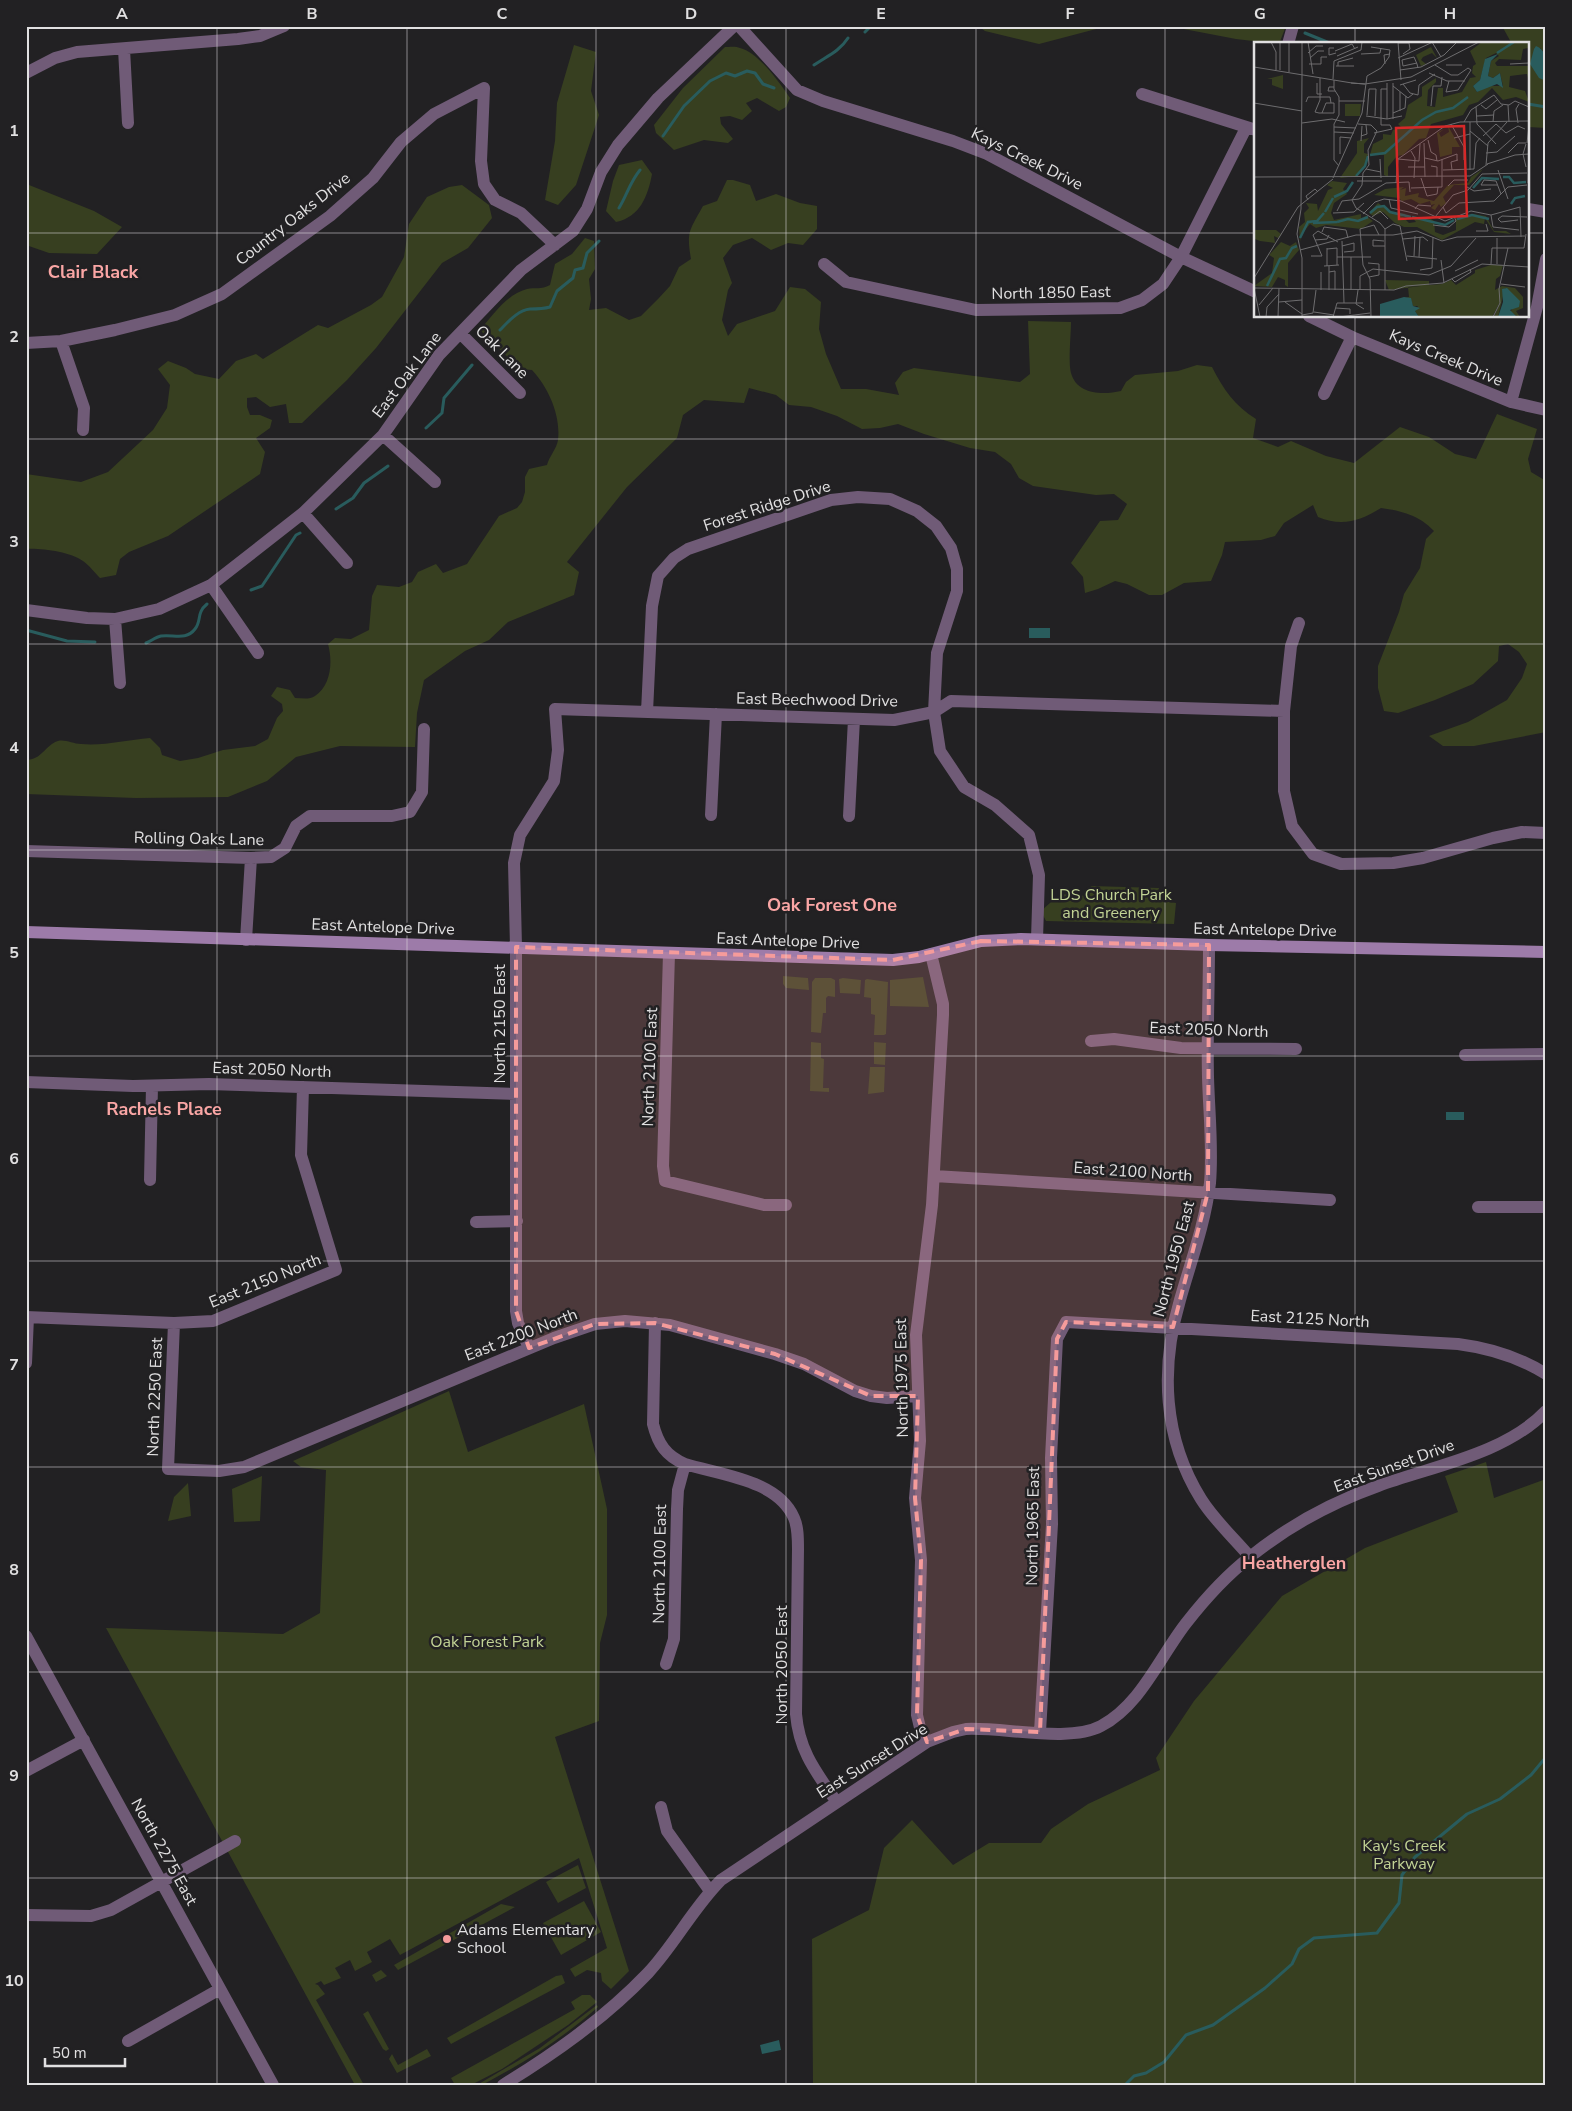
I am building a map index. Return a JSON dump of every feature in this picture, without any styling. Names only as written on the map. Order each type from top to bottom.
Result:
[{"type":"main road","name":"East Antelope Drive","points":[[26,932],[893,960],[931,954],[981,941],[1037,939],[1209,946],[1546,952]]},
{"type":"street","points":[[26,73],[55,58],[78,52],[260,36],[284,26]]},
{"type":"street","name":"East Oak Lane","points":[[26,610],[87,618],[115,619],[159,609],[211,585],[303,513],[383,434],[439,356],[521,270],[573,232],[587,209],[601,172],[621,141],[658,98],[734,26]]},
{"type":"street","name":"Kays Creek Drive","points":[[739,26],[797,90],[823,101],[953,141],[987,154],[1181,257],[1254,291]]},
{"type":"street","points":[[1289,42],[1293,26]]},
{"type":"street","points":[[124,49],[128,123]]},
{"type":"street","name":"Country Oaks Drive","points":[[26,343],[61,341],[175,315],[222,294],[330,216],[373,178],[401,142],[434,114],[484,88],[481,161],[484,184],[495,200],[520,213],[555,245]]},
{"type":"street","points":[[1142,94],[1251,129]]},
{"type":"street","name":"North 1850 East","points":[[824,264],[846,282],[976,310],[1120,308],[1142,300],[1163,284],[1181,257],[1251,129]]},
{"type":"street","points":[[1530,209],[1546,212]]},
{"type":"street","points":[[1511,402],[1537,307],[1546,259]]},
{"type":"street","name":"Kays Creek Drive","points":[[1313,318],[1511,402],[1546,410]]},
{"type":"street","name":"Oak Lane","points":[[461,334],[520,394]]},
{"type":"street","points":[[1324,394],[1352,336]]},
{"type":"street","points":[[61,341],[84,408],[83,430]]},
{"type":"street","points":[[383,434],[435,482]]},
{"type":"street","name":"Forest Ridge Drive","points":[[647,712],[652,606],[658,576],[674,558],[688,549],[832,500],[858,497],[890,499],[917,511],[936,526],[946,540],[951,548],[957,569],[957,591],[936,653],[934,712],[940,751],[964,787],[995,805],[1029,835],[1039,875],[1037,939]]},
{"type":"street","points":[[303,513],[347,563]]},
{"type":"street","points":[[211,585],[258,653]]},
{"type":"street","points":[[115,619],[120,684]]},
{"type":"street","points":[[1299,623],[1291,646],[1284,711],[1284,791],[1292,826],[1312,854],[1341,864],[1393,863],[1423,858],[1493,838],[1522,832],[1546,833]]},
{"type":"street","name":"East Beechwood Drive","points":[[555,709],[894,720],[934,712],[951,701],[1284,711]]},
{"type":"street","name":"North 2150 East","points":[[529,1348],[518,1323],[516,1311],[516,947],[514,863],[520,835],[554,780],[558,750],[555,709]]},
{"type":"street","points":[[711,815],[716,714]]},
{"type":"street","points":[[849,816],[854,718]]},
{"type":"street","name":"Rolling Oaks Lane","points":[[26,851],[250,858],[271,857],[285,848],[296,826],[310,816],[392,816],[410,812],[422,792],[424,729]]},
{"type":"street","name":"Rolling Oaks Lane","points":[[110,866],[121,854]]},
{"type":"street","points":[[246,940],[250,858]]},
{"type":"street","name":"North 1950 East","points":[[1209,946],[1208,1048],[1212,1153],[1208,1192],[1199,1239],[1173,1327],[1166,1368],[1167,1394],[1171,1426],[1186,1472],[1202,1501],[1250,1557]]},
{"type":"street","name":"North 2100 East","points":[[670,953],[663,1166],[665,1181],[764,1205],[786,1206]]},
{"type":"street","name":"North 1975 East","points":[[927,1742],[920,1732],[917,1715],[921,1560],[915,1498],[920,1441],[916,1336],[930,1234],[943,1015],[943,1004],[931,954]]},
{"type":"street","name":"East 2050 North","points":[[1091,1041],[1114,1039],[1159,1047],[1296,1049]]},
{"type":"street","points":[[1465,1055],[1546,1054]]},
{"type":"street","name":"East 2050 North","points":[[26,1082],[152,1086],[209,1084],[516,1094]]},
{"type":"street","points":[[150,1180],[152,1086]]},
{"type":"street","name":"East 2150 North","points":[[27,1317],[174,1324],[213,1320],[336,1270],[301,1156],[304,1087]]},
{"type":"street","name":"East 2100 North","points":[[934,1176],[1330,1200]]},
{"type":"street","points":[[1478,1207],[1546,1206]]},
{"type":"street","points":[[476,1222],[516,1221]]},
{"type":"street","points":[[26,1363],[27,1317]]},
{"type":"street","name":"East 2200 North","points":[[232,1470],[244,1467],[529,1348],[595,1324],[626,1321],[654,1323],[690,1330],[776,1354],[804,1364],[855,1391],[871,1396],[887,1398],[918,1396]]},
{"type":"street","name":"East 2125 North","points":[[1066,1322],[1458,1344],[1480,1347],[1501,1353],[1546,1374]]},
{"type":"street","name":"North 1965 East","points":[[1040,1732],[1052,1524],[1051,1448],[1057,1339],[1066,1322]]},
{"type":"street","points":[[654,1323],[653,1424],[657,1440],[674,1460],[691,1466]]},
{"type":"street","name":"North 2250 East","points":[[174,1324],[168,1469],[232,1470]]},
{"type":"street","name":"East Sunset Drive","points":[[503,2085],[556,2052],[620,2001],[672,1945],[710,1891],[721,1880],[836,1801],[927,1742],[966,1729],[1081,1732],[1100,1727],[1119,1714],[1136,1696],[1187,1622],[1223,1581],[1250,1557],[1285,1532],[1320,1511],[1376,1486],[1488,1449],[1514,1436],[1537,1420],[1546,1411]]},
{"type":"street","name":"North 2100 East","points":[[666,1664],[674,1639],[678,1490],[691,1466]]},
{"type":"street","name":"North 2050 East","points":[[691,1466],[762,1486],[777,1494],[794,1518],[798,1532],[796,1714],[798,1732],[810,1762],[836,1801]]},
{"type":"street","name":"North 2275 East","points":[[26,1636],[273,2085]]},
{"type":"street","points":[[26,1771],[84,1740]]},
{"type":"street","points":[[661,1807],[668,1831],[710,1891]]},
{"type":"street","points":[[26,1915],[91,1916],[111,1910],[234,1840]]},
{"type":"street","points":[[128,2041],[220,1989]]},
{"type":"highlighted area","points":[[981,941],[1209,945],[1208,1192],[1173,1327],[1066,1322],[1057,1339],[1040,1732],[966,1729],[927,1742],[917,1715],[921,1560],[915,1498],[918,1396],[871,1396],[775,1354],[655,1323],[595,1324],[529,1348],[516,1311],[516,947],[893,960]]},
{"type":"green space","points":[[978,26],[1168,26],[1100,28],[1039,44],[985,31]]},
{"type":"green space","points":[[1168,26],[1286,26],[1280,42],[1236,39]]},
{"type":"green space","points":[[1502,26],[1546,26],[1546,55],[1540,48],[1541,78],[1546,81],[1546,128],[1530,127],[1530,42],[1511,42]]},
{"type":"green space","points":[[574,45],[596,52],[591,91],[599,115],[576,185],[558,205],[545,200],[555,141],[557,103]]},
{"type":"green space","points":[[725,47],[740,48],[761,62],[790,98],[786,107],[779,111],[757,98],[746,103],[752,111],[742,120],[730,116],[720,117],[721,124],[733,139],[728,143],[704,140],[674,150],[656,133],[654,125],[683,88]]},
{"type":"green space","points":[[642,160],[652,174],[645,198],[631,215],[616,222],[606,211],[619,165]]},
{"type":"green space","points":[[727,180],[750,185],[756,201],[776,194],[800,203],[817,206],[817,229],[803,245],[788,243],[771,250],[752,238],[733,245],[723,258],[732,283],[728,290],[722,320],[728,336],[737,324],[775,311],[790,287],[805,289],[821,302],[819,329],[826,354],[841,389],[866,389],[899,395],[895,383],[903,372],[914,368],[1020,382],[1030,374],[1028,321],[1071,322],[1070,368],[1074,380],[1079,386],[1099,393],[1121,391],[1126,382],[1135,375],[1178,371],[1197,365],[1212,367],[1230,396],[1256,419],[1253,438],[1278,447],[1291,441],[1326,456],[1354,463],[1400,427],[1429,437],[1455,454],[1476,459],[1497,414],[1537,429],[1528,459],[1531,472],[1546,481],[1546,732],[1474,746],[1443,746],[1429,736],[1468,722],[1507,700],[1522,678],[1527,664],[1519,652],[1508,644],[1499,646],[1498,661],[1473,684],[1398,713],[1384,711],[1378,688],[1378,666],[1404,594],[1420,568],[1426,539],[1434,531],[1416,517],[1381,508],[1358,519],[1335,522],[1318,517],[1313,505],[1284,523],[1275,536],[1261,540],[1225,542],[1222,555],[1211,581],[1184,583],[1162,595],[1149,595],[1127,584],[1115,581],[1085,593],[1083,577],[1071,563],[1100,521],[1118,520],[1127,504],[1114,494],[1096,495],[1033,486],[1019,478],[1011,464],[995,452],[970,448],[898,424],[862,429],[837,416],[811,407],[789,405],[776,395],[749,388],[744,403],[704,400],[683,415],[677,438],[627,487],[567,562],[579,572],[574,595],[508,622],[489,640],[465,651],[424,680],[417,713],[415,747],[340,746],[296,757],[267,781],[228,797],[136,798],[26,794],[26,760],[36,758],[58,741],[98,744],[150,738],[160,748],[162,755],[180,761],[198,758],[223,750],[255,746],[268,739],[277,718],[283,711],[282,704],[271,696],[277,687],[290,690],[295,698],[310,698],[320,691],[329,673],[330,651],[328,644],[335,638],[351,639],[369,630],[372,596],[377,585],[399,587],[412,582],[418,572],[436,564],[443,573],[467,564],[499,516],[517,508],[522,502],[525,492],[525,477],[529,469],[547,465],[558,440],[555,411],[548,393],[532,370],[520,369],[480,330],[513,295],[527,289],[550,285],[555,264],[572,254],[585,238],[594,241],[595,269],[589,279],[591,299],[589,310],[606,308],[629,320],[641,316],[670,286],[679,267],[691,259],[689,236],[692,226],[703,206],[717,201]]},
{"type":"green space","points":[[26,185],[94,211],[122,227],[97,254],[49,253],[26,245]]},
{"type":"green space","points":[[462,185],[489,205],[492,218],[468,248],[442,263],[376,348],[347,380],[302,423],[289,423],[286,404],[270,407],[256,397],[247,398],[247,407],[250,415],[260,415],[272,420],[270,428],[256,438],[265,452],[260,474],[168,536],[129,552],[120,559],[116,575],[100,578],[85,563],[71,555],[48,550],[26,549],[26,474],[81,482],[108,472],[153,430],[167,408],[170,385],[158,369],[168,361],[186,368],[195,374],[219,379],[236,361],[256,354],[263,359],[318,325],[328,328],[371,305],[382,297],[404,257],[409,224],[427,197],[449,187]]},
{"type":"green space","name":"LDS Church Park and Greenery","points":[[1091,886],[1159,888],[1156,900],[1176,903],[1174,924],[1046,921],[1041,911],[1060,894],[1087,896]]},
{"type":"green space","points":[[783,976],[808,978],[809,990],[786,988],[783,984]]},
{"type":"green space","points":[[923,977],[929,1007],[890,1006],[890,980]]},
{"type":"green space","points":[[815,978],[831,978],[835,980],[835,997],[828,996],[826,998],[826,1013],[823,1013],[821,1033],[811,1032],[812,982]]},
{"type":"green space","points":[[839,979],[861,980],[860,994],[840,993]]},
{"type":"green space","points":[[865,980],[888,982],[886,1034],[884,1035],[874,1035],[875,1015],[871,1014],[871,998],[864,997]]},
{"type":"green space","points":[[811,1042],[821,1043],[821,1058],[824,1059],[823,1088],[829,1088],[829,1092],[810,1091]]},
{"type":"green space","points":[[874,1042],[886,1043],[885,1065],[874,1064]]},
{"type":"green space","points":[[870,1067],[885,1067],[884,1092],[868,1094]]},
{"type":"green space","name":"Oak Forest Park","points":[[449,1391],[468,1452],[584,1404],[607,1509],[607,1615],[600,1643],[599,1721],[555,1737],[629,1971],[611,1989],[602,1981],[601,1973],[587,1970],[575,1977],[570,1969],[607,1948],[579,1858],[400,1955],[390,1939],[367,1952],[372,1962],[355,1971],[350,1960],[335,1968],[341,1978],[324,1985],[321,1981],[315,1984],[325,1994],[316,2000],[364,2085],[355,2085],[106,1628],[283,1634],[320,1613],[326,1470],[301,1467],[293,1461]]},
{"type":"green space","name":"Kay's Creek Parkway","points":[[1486,1462],[1494,1498],[1546,1479],[1546,2085],[813,2085],[812,1939],[869,1910],[884,1848],[912,1820],[953,1865],[989,1843],[1041,1843],[1051,1829],[1088,1804],[1160,1770],[1156,1758],[1194,1701],[1282,1596],[1365,1548],[1458,1512],[1445,1476]]},
{"type":"green space","points":[[262,1476],[260,1521],[234,1522],[232,1489]]},
{"type":"green space","points":[[188,1483],[191,1516],[168,1521],[174,1497]]},
{"type":"green space","points":[[578,1865],[586,1888],[558,1903],[546,1882]]},
{"type":"green space","points":[[584,1901],[601,1932],[561,1955],[543,1923]]},
{"type":"green space","points":[[501,1904],[515,1907],[398,1970],[394,1965]]},
{"type":"green space","points":[[381,1970],[387,1976],[376,1982],[372,1975]]},
{"type":"green space","points":[[562,1975],[565,1983],[451,2044],[447,2038],[556,1976]]},
{"type":"green space","points":[[582,1995],[590,1995],[597,2002],[568,2025],[502,2069],[471,2085],[455,2085],[451,2078],[575,2009],[571,2002]]},
{"type":"green space","points":[[597,2005],[598,2007],[571,2029],[528,2059],[498,2077],[482,2085],[477,2085],[540,2048]]},
{"type":"green space","points":[[368,2011],[389,2049],[386,2051],[363,2014]]},
{"type":"green space","points":[[427,2049],[431,2056],[397,2073],[389,2059],[392,2054],[398,2065]]},
{"type":"water","points":[[1536,46],[1545,56],[1547,66],[1546,81],[1539,78],[1530,64]]},
{"type":"water","points":[[1029,628],[1050,628],[1050,638],[1029,638]]},
{"type":"water","points":[[1446,1112],[1464,1112],[1464,1120],[1446,1120]]},
{"type":"water","points":[[779,2040],[781,2050],[762,2054],[760,2045]]},
{"type":"waterway","points":[[865,32],[871,26]]},
{"type":"waterway","points":[[1305,33],[1327,42]]},
{"type":"waterway","points":[[814,65],[837,50],[848,38]]},
{"type":"waterway","points":[[663,136],[684,106],[710,81],[726,73],[735,76],[747,71],[755,73],[763,84],[774,88]]},
{"type":"waterway","points":[[1530,104],[1546,107]]},
{"type":"waterway","points":[[619,208],[640,170]]},
{"type":"waterway","points":[[500,330],[521,312],[550,307],[557,291],[573,278],[575,270],[583,268],[587,253],[599,241]]},
{"type":"waterway","points":[[426,428],[442,413],[444,398],[472,365]]},
{"type":"waterway","points":[[336,509],[353,498],[364,483],[388,466]]},
{"type":"waterway","points":[[251,590],[262,586],[296,535],[300,533]]},
{"type":"waterway","points":[[146,643],[161,636],[188,635],[197,626],[201,610],[207,604]]},
{"type":"waterway","points":[[26,630],[67,641],[95,642]]},
{"type":"waterway","points":[[1125,2085],[1134,2076],[1146,2073],[1164,2062],[1186,2035],[1213,2025],[1265,1988],[1292,1964],[1299,1949],[1314,1938],[1377,1933],[1399,1903],[1402,1875],[1415,1857],[1467,1814],[1500,1799],[1531,1775],[1546,1757]]},
{"type":"place","name":"Adams Elementary School","points":[[447,1939]]},
{"type":"district","name":"Clair Black","points":[[93,272]]},
{"type":"district","name":"Oak Forest One","points":[[832,905]]},
{"type":"district","name":"Rachels Place","points":[[164,1109]]},
{"type":"district","name":"Heatherglen","points":[[1294,1563]]}]
